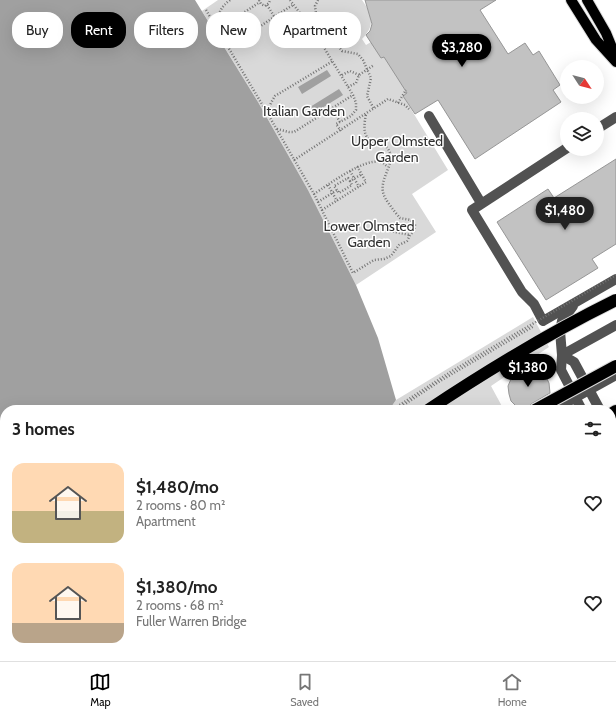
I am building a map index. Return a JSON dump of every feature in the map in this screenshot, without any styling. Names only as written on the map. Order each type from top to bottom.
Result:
[{"type":"highway","points":[[436,405],[547,336],[616,300]]},
{"type":"highway","points":[[544,405],[616,366]]},
{"type":"main road","points":[[571,0],[596,40],[616,62]]},
{"type":"main road","points":[[587,0],[606,33],[616,57]]},
{"type":"lane","points":[[429,116],[481,204]]},
{"type":"lane","points":[[604,125],[616,117]]},
{"type":"lane","points":[[560,153],[472,210],[522,292],[534,304],[543,320],[616,279]]},
{"type":"lane","points":[[579,405],[561,370],[562,355],[560,338],[562,321],[580,299]]},
{"type":"lane","points":[[562,355],[616,325]]},
{"type":"lane","points":[[562,355],[574,362],[597,405]]},
{"type":"lane","points":[[562,405],[616,375]]},
{"type":"path","points":[[220,12],[224,5],[230,0]]},
{"type":"path","points":[[267,5],[270,0]]},
{"type":"path","points":[[290,0],[299,12]]},
{"type":"path","points":[[316,12],[315,6],[318,0]]},
{"type":"path","points":[[244,12],[260,1],[263,5],[267,5],[272,12]]},
{"type":"path","points":[[282,12],[293,5]]},
{"type":"path","points":[[228,48],[314,194],[353,274],[374,260],[384,260],[391,256],[399,245],[407,241],[414,231],[415,225],[411,220],[400,218],[383,194],[382,184],[388,167],[390,154],[387,148],[372,141],[364,132],[366,114]]},
{"type":"path","points":[[325,48],[342,75],[356,102],[356,110],[351,116],[336,124],[341,131]]},
{"type":"path","points":[[339,48],[342,51],[358,54],[363,60],[371,78],[367,96],[374,109]]},
{"type":"path","points":[[269,116],[268,110],[275,96],[333,61]]},
{"type":"path","points":[[348,87],[356,83],[359,75],[374,65]]},
{"type":"path","points":[[342,75],[350,71],[359,75]]},
{"type":"path","points":[[398,103],[406,90]]},
{"type":"path","points":[[276,128],[282,131],[294,132],[353,95]]},
{"type":"path","points":[[294,160],[341,131],[388,99],[405,105],[409,109]]},
{"type":"path","points":[[332,108],[340,122]]},
{"type":"path","points":[[314,194],[357,166],[379,161],[388,167]]},
{"type":"path","points":[[322,210],[366,182],[357,166]]},
{"type":"path","points":[[350,171],[359,187]]},
{"type":"path","points":[[350,181],[362,174]]},
{"type":"path","points":[[348,178],[350,181],[352,186],[339,193],[334,186],[348,178]]},
{"type":"path","points":[[328,185],[337,201]]},
{"type":"path","points":[[318,202],[337,190]]},
{"type":"path","points":[[390,231],[410,235]]},
{"type":"path","points":[[400,405],[446,375],[616,275]]},
{"type":"path","points":[[404,405],[440,381],[543,320]]},
{"type":"green space","points":[[218,0],[362,0],[366,5],[370,16],[371,25],[362,39],[366,45],[371,42],[381,58],[387,54],[412,90],[403,96],[448,170],[412,194],[436,232],[356,285],[308,190],[258,102],[225,48],[261,48],[261,12],[206,12],[206,18],[202,11]]},
{"type":"green space","points":[[533,317],[549,347],[491,386],[501,405],[392,405],[396,400]]},
{"type":"shaded area","points":[[0,0],[195,0],[206,18],[206,48],[225,48],[258,102],[308,190],[356,285],[378,338],[396,400],[392,405],[0,405]]},
{"type":"shaded area","points":[[327,70],[331,76],[302,94],[298,87]]},
{"type":"shaded area","points":[[339,89],[343,95],[314,113],[310,107]]},
{"type":"building","points":[[365,0],[496,0],[480,10],[508,54],[525,43],[533,55],[539,51],[560,85],[553,90],[560,103],[475,159],[438,100],[415,114],[403,96],[407,93],[384,57],[381,58],[366,35],[370,31],[372,24]]},
{"type":"building","points":[[616,159],[616,244],[592,259],[598,268],[546,300],[497,222],[548,189],[554,198]]},
{"type":"building","points":[[529,369],[541,372],[549,383],[550,393],[530,405],[515,405],[511,401],[508,386],[511,379],[522,370]]},
{"type":"park label","name":"Italian Garden","points":[[304,111]]},
{"type":"park label","name":"Upper Olmsted Garden","points":[[397,150]]},
{"type":"park label","name":"Lower Olmsted Garden","points":[[369,234]]}]
